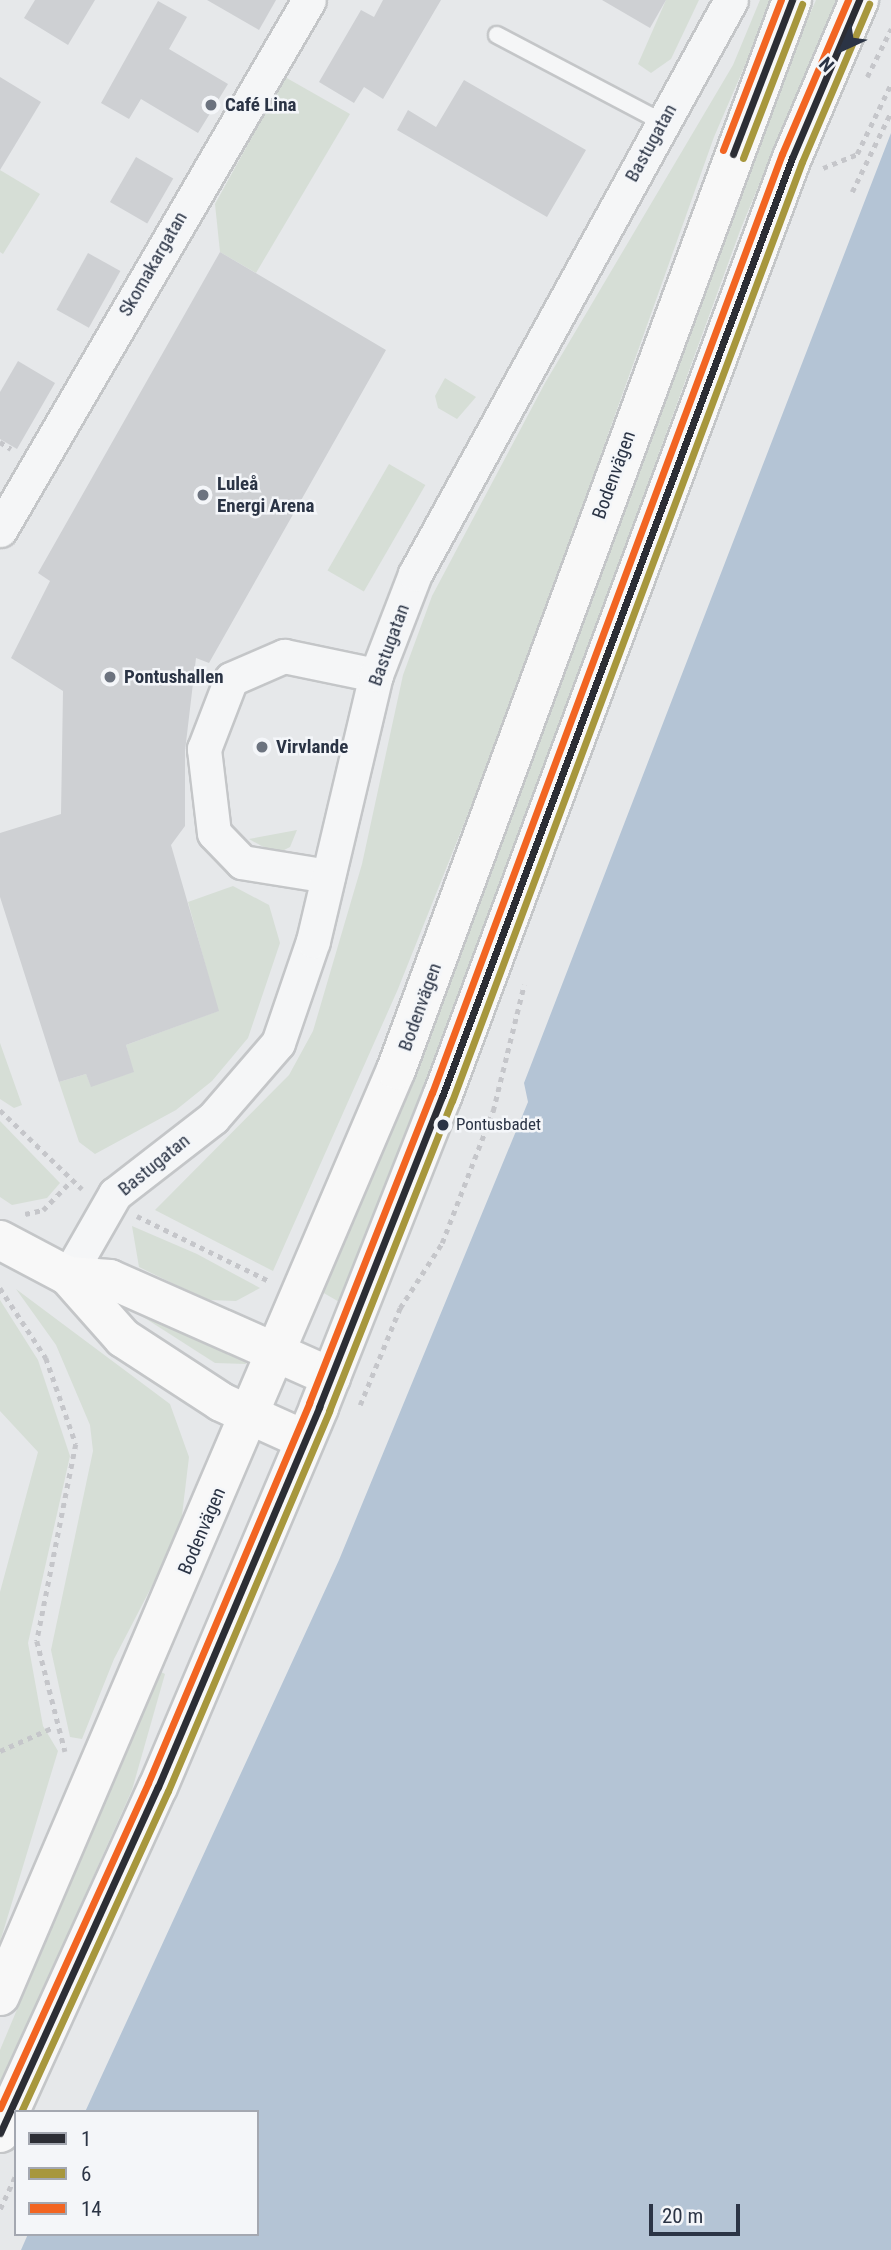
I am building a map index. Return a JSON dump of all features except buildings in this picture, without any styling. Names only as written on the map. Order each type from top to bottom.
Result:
[{"type":"main road","name":"Bodenvägen","points":[[0,1996],[251,1417],[396,1070],[792,0]]},
{"type":"main road","points":[[0,2133],[158,1787],[331,1377],[792,158],[859,0]]},
{"type":"main road","points":[[9,1226],[68,1276],[123,1338],[251,1417],[305,1440]]},
{"type":"main road","points":[[68,1276],[110,1279],[331,1377]]},
{"type":"street","name":"Skomakargatan","points":[[0,530],[309,0]]},
{"type":"street","name":"Bastugatan","points":[[68,1276],[110,1203],[213,1118],[278,1043],[328,876],[376,675],[415,574],[465,477],[731,0]]},
{"type":"street","points":[[328,876],[242,862],[214,833],[204,749],[231,679],[285,656],[376,675]]},
{"type":"lane","points":[[497,35],[662,122]]},
{"type":"path","points":[[822,168],[857,154],[891,84]]},
{"type":"path","points":[[852,192],[891,113]]},
{"type":"path","points":[[0,1110],[71,1181],[300,1299]]},
{"type":"path","points":[[9,1226],[43,1210],[71,1181]]},
{"type":"path","points":[[0,1288],[46,1358],[76,1444],[37,1641],[54,1727],[67,1748]]},
{"type":"path","points":[[351,1327],[384,1346]]},
{"type":"path","points":[[0,1751],[54,1727]]},
{"type":"path","points":[[0,2210],[14,2179]]},
{"type":"shaded area","points":[[666,0],[699,0],[671,59],[651,73],[638,64]]},
{"type":"shaded area","points":[[760,0],[773,0],[714,137],[515,696],[398,989],[273,1271],[155,1210],[289,1075],[313,1031],[362,864],[403,675],[432,596],[545,383],[733,65]]},
{"type":"shaded area","points":[[816,0],[836,0],[741,228],[470,972],[341,1303],[322,1292],[440,1012],[772,99]]},
{"type":"shaded area","points":[[285,77],[350,114],[256,273],[220,252],[215,204]]},
{"type":"shaded area","points":[[0,170],[40,194],[3,254],[0,252]]},
{"type":"shaded area","points":[[445,378],[476,397],[457,419],[438,408],[435,396]]},
{"type":"shaded area","points":[[389,464],[425,485],[364,592],[328,571]]},
{"type":"shaded area","points":[[297,830],[290,847],[276,854],[249,839]]},
{"type":"shaded area","points":[[233,886],[269,905],[280,943],[248,1038],[212,1081],[176,1110],[95,1154],[79,1142],[59,1082],[86,1074],[91,1086],[133,1072],[126,1045],[218,1011],[188,902]]},
{"type":"shaded area","points":[[0,1043],[22,1105],[14,1108],[0,1099]]},
{"type":"shaded area","points":[[0,1121],[60,1183],[47,1198],[12,1205],[0,1197]]},
{"type":"shaded area","points":[[132,1226],[197,1254],[260,1288],[236,1301],[209,1300],[176,1285],[139,1267]]},
{"type":"shaded area","points":[[16,1289],[170,1404],[189,1457],[180,1532],[114,1659],[82,1739],[70,1737],[51,1650],[93,1451],[90,1425],[56,1345]]},
{"type":"shaded area","points":[[112,1297],[245,1357],[246,1364],[215,1363]]},
{"type":"shaded area","points":[[0,1300],[38,1360],[70,1456],[28,1643],[43,1726],[58,1751],[0,1942],[0,1592],[38,1452],[0,1411]]},
{"type":"shaded area","points":[[159,1671],[165,1674],[132,1790],[0,2085],[0,2050]]},
{"type":"water","points":[[891,133],[891,2250],[21,2250],[27,2236],[259,2236],[259,2110],[86,2110],[339,1560],[528,1102],[524,1083]]},
{"type":"transit line","name":"14","points":[[723,150],[781,0]]},
{"type":"transit line","name":"1","points":[[733,154],[792,0]]},
{"type":"transit line","name":"14","points":[[0,2108],[148,1783],[309,1403],[432,1093],[782,154],[848,0]]},
{"type":"transit line","name":"1","points":[[0,2133],[158,1787],[319,1407],[442,1097],[792,158],[859,0]]},
{"type":"transit line","name":"6","points":[[743,158],[802,4]]},
{"type":"transit line","name":"6","points":[[22,2110],[168,1791],[329,1411],[452,1101],[802,162],[869,4]]},
{"type":"place","name":"Café Lina","points":[[211,105]]},
{"type":"place","name":"Luleå Energi Arena","points":[[203,495]]},
{"type":"place","name":"Pontushallen","points":[[110,677]]},
{"type":"place","name":"Virvlande","points":[[262,747]]},
{"type":"place","name":"Pontusbadet","points":[[443,1125]]}]
